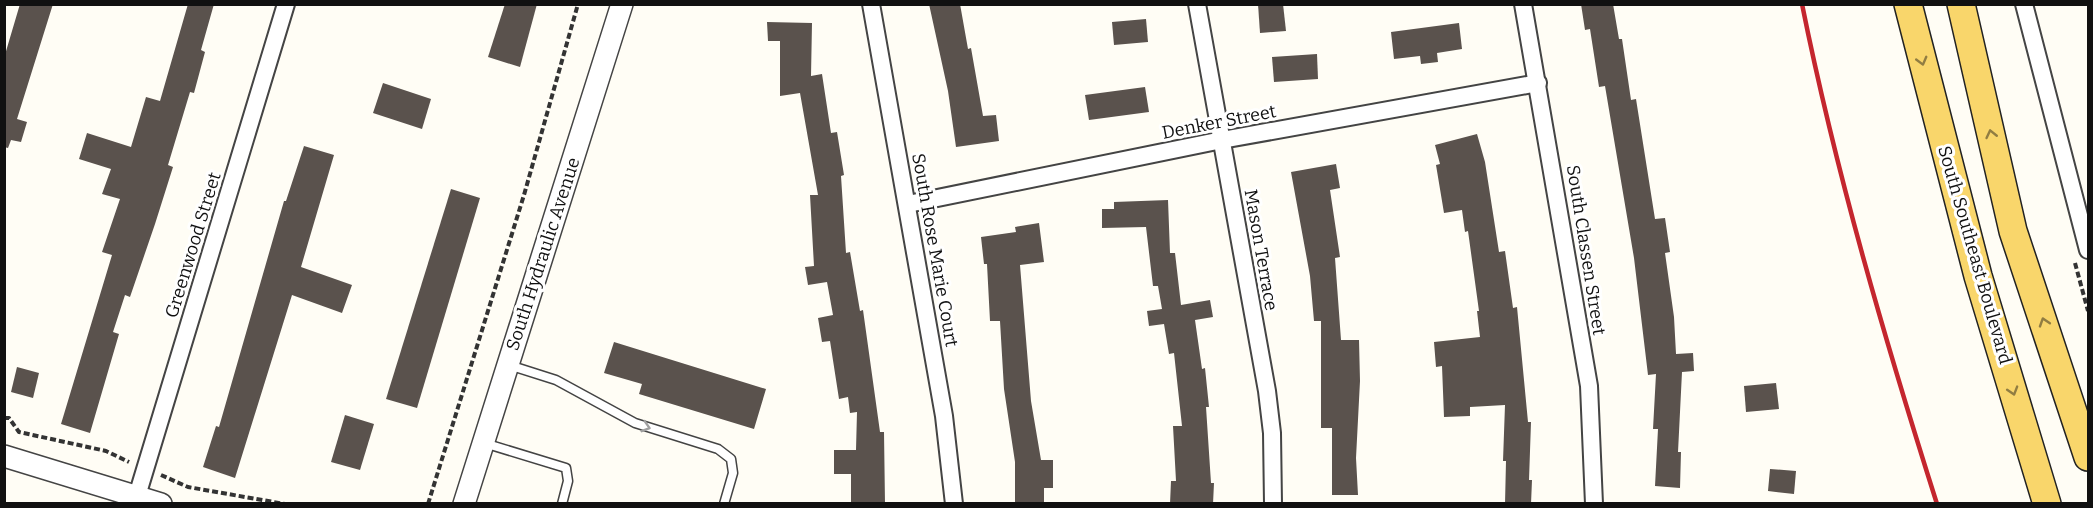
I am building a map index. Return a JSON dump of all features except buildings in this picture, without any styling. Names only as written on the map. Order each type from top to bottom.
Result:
[{"type":"main road","name":"South Southeast Boulevard","points":[[1908,4],[1978,276],[2047,504]]},
{"type":"main road","points":[[1961,4],[2013,231],[2088,457]]},
{"type":"street","name":"Greenwood Street","points":[[122,494],[286,4]]},
{"type":"street","name":"South Hydraulic Avenue","points":[[464,504],[622,4]]},
{"type":"street","name":"South Rose Marie Court","points":[[871,4],[944,416],[954,504]]},
{"type":"street","name":"Mason Terrace","points":[[1197,4],[1267,391],[1272,434],[1273,504]]},
{"type":"street","name":"South Classen Street","points":[[1523,4],[1589,386],[1594,504]]},
{"type":"street","points":[[2024,4],[2088,250]]},
{"type":"street","name":"Denker Street","points":[[908,204],[1222,140],[1538,83]]},
{"type":"street","points":[[4,456],[122,494],[161,504]]},
{"type":"lane","points":[[508,365],[556,380],[635,423],[718,448],[731,459],[733,473],[724,504]]},
{"type":"lane","points":[[483,442],[566,468],[568,481],[562,504]]},
{"type":"path","points":[[428,504],[524,195],[578,4]]},
{"type":"railway","points":[[1802,4],[1830,130],[1863,256],[1937,504]]}]
